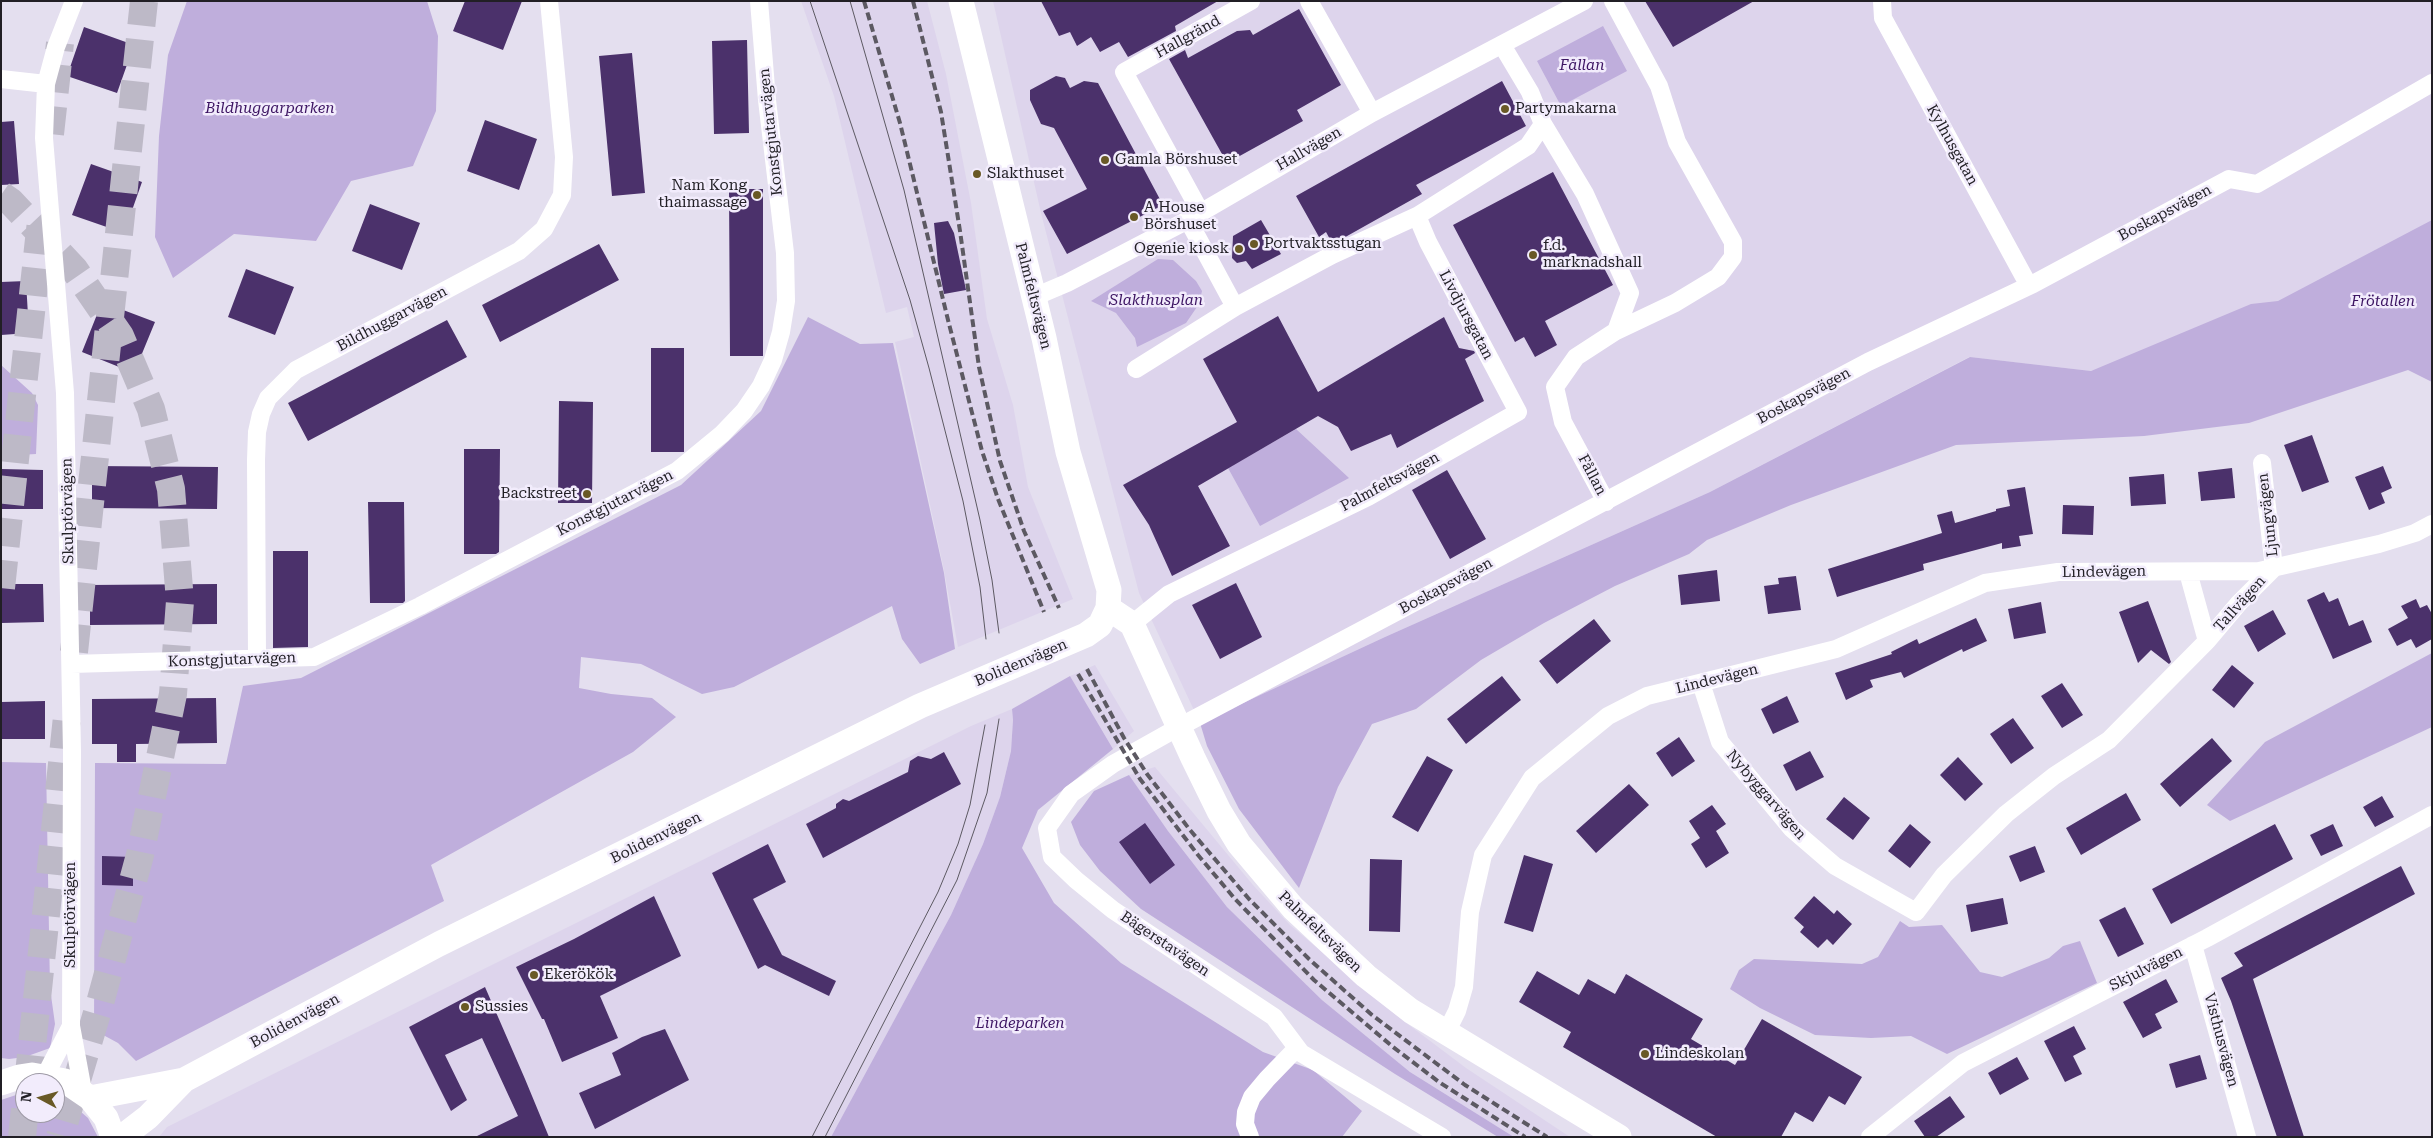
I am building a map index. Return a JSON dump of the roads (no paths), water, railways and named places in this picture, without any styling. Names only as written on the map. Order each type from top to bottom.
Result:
[{"type":"main road","name":"Palmfeltsvägen","points":[[961,1],[1034,297],[1068,452],[1108,599]]},
{"type":"main road","points":[[1108,599],[1132,624]]},
{"type":"main road","name":"Bolidenvägen","points":[[122,1137],[148,1117],[184,1080],[439,944],[920,706],[1086,635],[1100,625],[1108,599]]},
{"type":"main road","name":"Palmfeltsvägen","points":[[1132,624],[1178,727],[1219,811],[1239,844],[1263,875],[1293,908],[1366,976],[1411,1011],[1619,1137]]},
{"type":"main road","name":"Bolidenvägen","points":[[86,1094],[184,1080]]},
{"type":"main road","points":[[65,1081],[86,1094],[106,1118],[113,1137]]},
{"type":"street","name":"Skulptörvägen","points":[[74,1],[56,47],[46,84],[44,138],[65,393],[71,664],[71,1026],[86,1094]]},
{"type":"street","name":"Bildhuggarvägen","points":[[257,659],[257,432],[261,414],[268,398],[296,370],[519,251],[544,229],[562,195],[564,157],[549,1]]},
{"type":"street","name":"Konstgjutarvägen","points":[[71,664],[314,658],[396,618],[677,471],[722,434],[744,411],[761,386],[773,360],[781,332],[786,301],[785,253],[769,118],[758,1]]},
{"type":"street","name":"Hallgränd","points":[[1194,216],[1124,72],[1251,1]]},
{"type":"street","points":[[1310,1],[1372,112]]},
{"type":"street","name":"Hallvägen","points":[[1034,297],[1067,283],[1194,216],[1372,112],[1584,1]]},
{"type":"street","name":"Fållan","points":[[1606,502],[1563,422],[1555,387],[1576,357],[1616,331],[1675,303],[1718,277],[1733,257],[1733,242],[1677,142],[1659,86],[1613,1]]},
{"type":"street","name":"Kylhusgatan","points":[[1882,1],[1883,18],[2030,286]]},
{"type":"street","points":[[1502,45],[1530,92],[1544,124],[1585,194],[1630,293],[1616,331]]},
{"type":"street","points":[[1,79],[46,84]]},
{"type":"street","name":"Boskapsvägen","points":[[1178,727],[1868,362],[2030,286],[2229,179],[2257,184],[2432,83]]},
{"type":"street","points":[[1136,369],[1235,308],[1332,255],[1417,216],[1528,146],[1544,124]]},
{"type":"street","points":[[1194,216],[1235,308]]},
{"type":"street","name":"Livdjursgatan","points":[[1417,216],[1428,242],[1518,412]]},
{"type":"street","name":"Palmfeltsvägen","points":[[1132,624],[1168,594],[1368,497],[1518,412]]},
{"type":"street","name":"Ljungvägen","points":[[2262,463],[2274,568]]},
{"type":"street","name":"Lindevägen","points":[[1446,1033],[1458,1011],[1464,987],[1470,912],[1483,855],[1532,778],[1608,716],[1647,696],[1836,649],[1985,583],[2058,572],[2259,571],[2379,544],[2415,533],[2432,524]]},
{"type":"street","name":"Tallvägen","points":[[2207,641],[2239,603],[2274,568]]},
{"type":"street","points":[[2188,572],[2207,641]]},
{"type":"street","name":"Nybyggarvägen","points":[[1701,683],[1720,742],[1792,829],[1835,866],[1916,912],[1944,875],[2006,814],[2054,776],[2109,740],[2207,641]]},
{"type":"street","name":"Bägerstavägen","points":[[1178,727],[1113,764],[1071,794],[1047,828],[1052,857],[1076,880],[1113,910],[1274,1017],[1300,1053],[1442,1137]]},
{"type":"street","name":"Skjulvägen","points":[[1870,1137],[1963,1063],[2193,945],[2432,816]]},
{"type":"street","name":"Visthusvägen","points":[[2193,945],[2247,1137]]},
{"type":"street","name":"Skulptörvägen","points":[[47,1073],[71,1026]]},
{"type":"street","points":[[1250,1137],[1245,1124],[1246,1112],[1252,1097],[1267,1078],[1297,1048]]},
{"type":"tunnel","points":[[74,652],[144,1]]},
{"type":"tunnel","points":[[50,134],[60,43]]},
{"type":"tunnel","points":[[1,195],[11,202],[74,269],[120,336],[151,409],[171,489],[180,601],[173,694],[140,855],[100,1003],[60,1137]]},
{"type":"tunnel","points":[[1,588],[41,221]]},
{"type":"tunnel","points":[[29,1073],[67,717]]},
{"type":"tunnel","points":[[22,1137],[23,1123]]},
{"type":"tram line","points":[[810,1],[910,300],[929,368],[963,501],[980,587],[986,639]]},
{"type":"tram line","points":[[850,1],[904,190],[980,520],[992,580],[999,633]]},
{"type":"tram line","points":[[825,1137],[957,880],[987,793],[999,719]]},
{"type":"tram line","points":[[812,1137],[938,892],[958,844],[970,805],[985,725]]},
{"type":"railway","points":[[864,1],[900,123],[982,451],[998,499],[1044,612]]},
{"type":"railway","points":[[913,1],[941,112],[979,367],[1000,461],[1024,531],[1059,608]]},
{"type":"railway","points":[[1087,669],[1124,738],[1147,774],[1190,830],[1249,899],[1309,959],[1372,1015],[1465,1085],[1547,1137]]},
{"type":"railway","points":[[1078,674],[1140,779],[1198,855],[1235,899],[1314,980],[1393,1047],[1439,1082],[1525,1137]]},
{"type":"place","name":"Partymakarna","points":[[1505,109]]},
{"type":"place","name":"Gamla Börshuset","points":[[1105,160]]},
{"type":"place","name":"Slakthuset","points":[[977,174]]},
{"type":"place","name":"Nam Kong thaimassage","points":[[757,195]]},
{"type":"place","name":"A House Börshuset","points":[[1134,217]]},
{"type":"place","name":"Portvaktsstugan","points":[[1254,244]]},
{"type":"place","name":"Ogenie kiosk","points":[[1239,249]]},
{"type":"place","name":"f.d. marknadshall","points":[[1533,255]]},
{"type":"place","name":"Backstreet","points":[[587,494]]},
{"type":"place","name":"Ekerökök","points":[[534,975]]},
{"type":"place","name":"Sussies","points":[[465,1007]]},
{"type":"place","name":"Lindeskolan","points":[[1645,1054]]},
{"type":"park label","name":"Bildhuggarparken","points":[[270,109]]},
{"type":"park label","name":"Slakthusplan","points":[[1156,301]]},
{"type":"park label","name":"Frötallen","points":[[2383,302]]},
{"type":"park label","name":"Lindeparken","points":[[1020,1024]]}]
